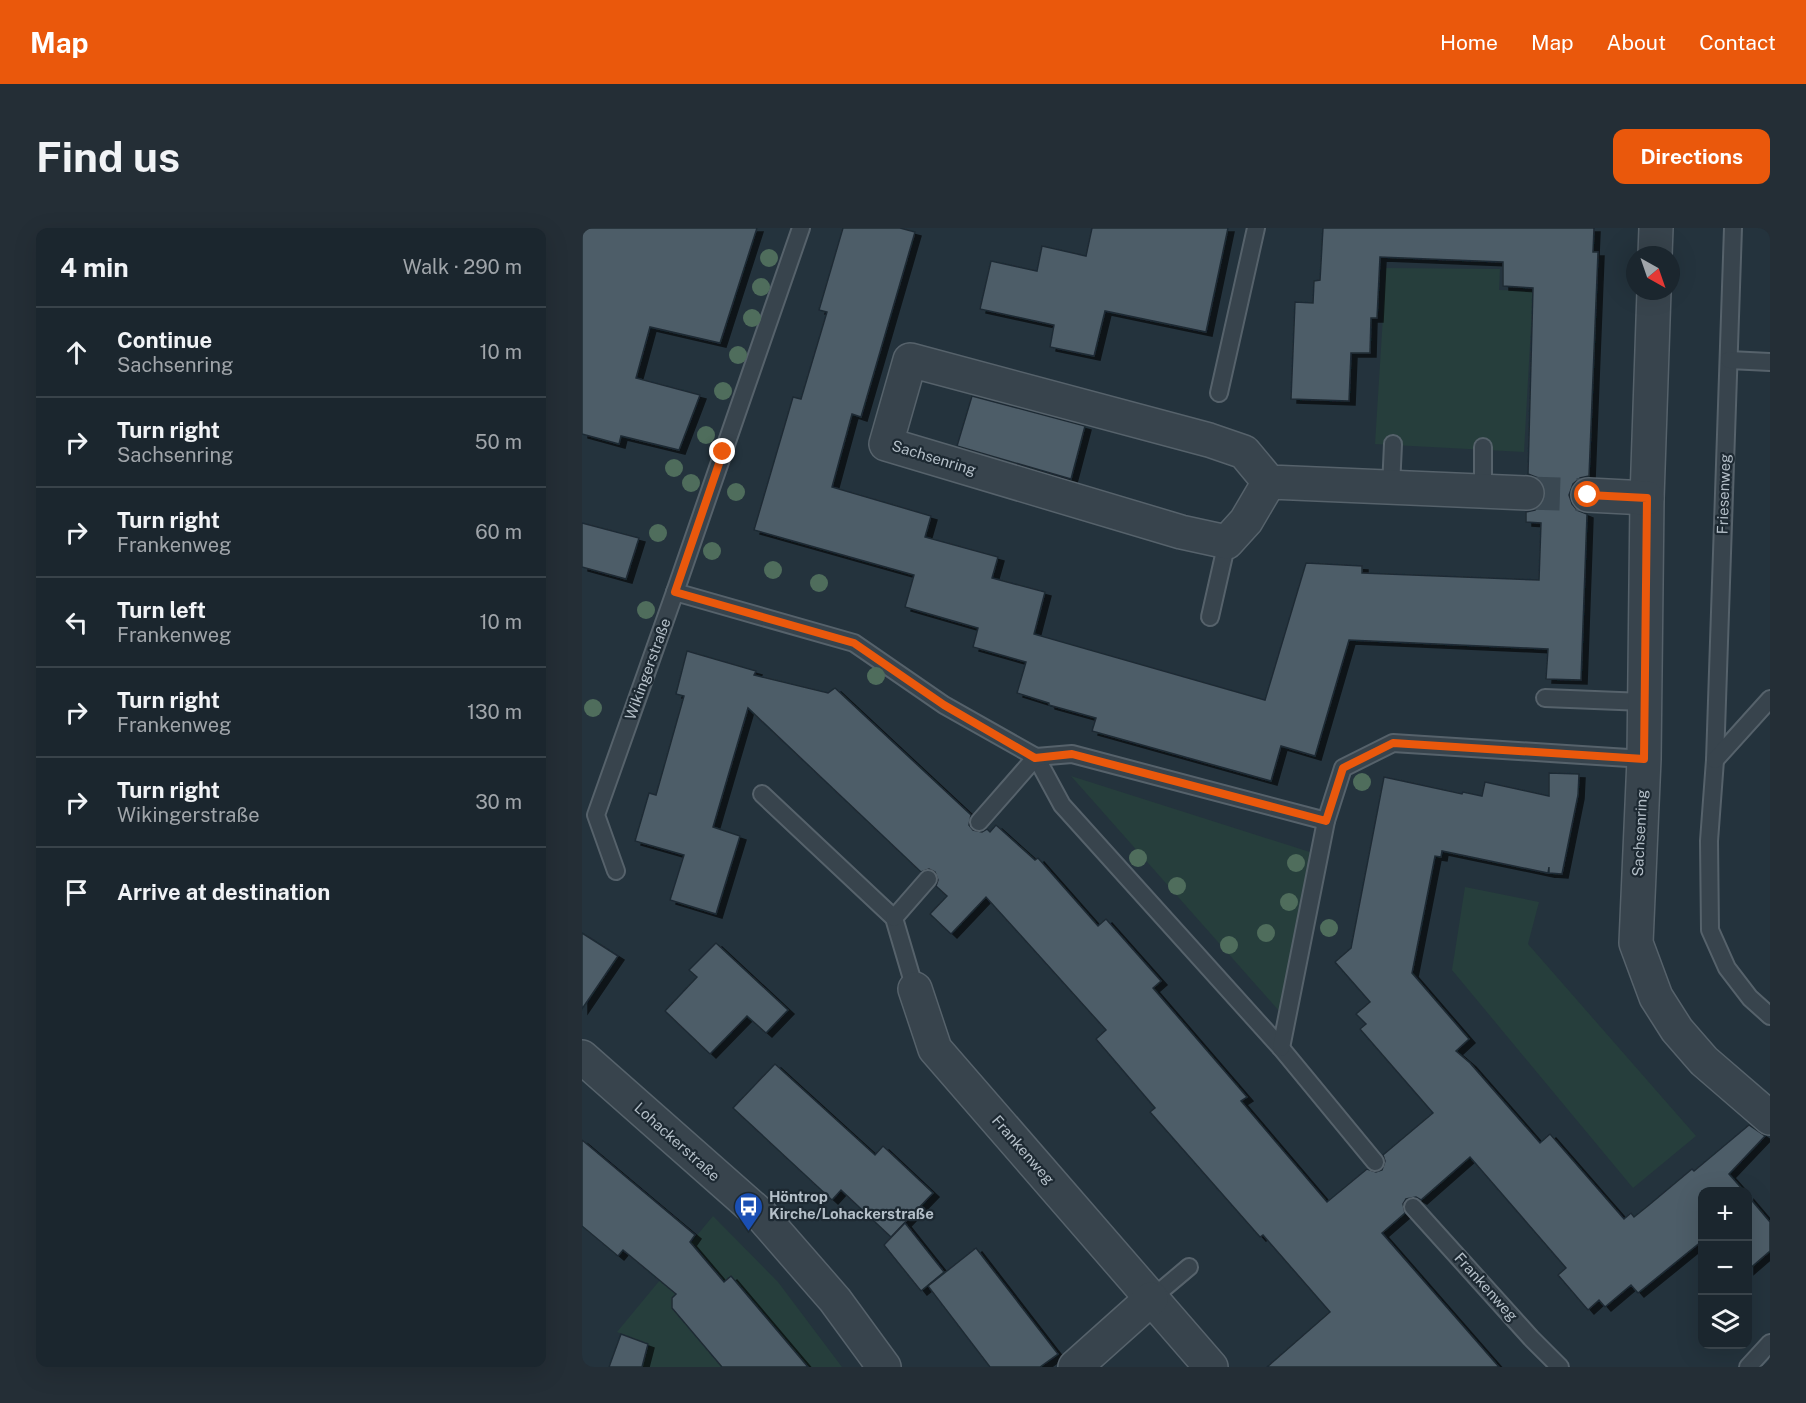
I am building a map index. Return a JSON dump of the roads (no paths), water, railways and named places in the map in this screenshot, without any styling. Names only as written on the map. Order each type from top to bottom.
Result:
[{"type":"street","points":[[1655,246],[1656,228]]},
{"type":"street","name":"Sachsenring","points":[[1654,300],[1647,498],[1644,759],[1636,943],[1656,997],[1677,1030],[1704,1061],[1770,1118]]},
{"type":"street","name":"Sachsenring","points":[[1227,542],[1181,532],[886,444],[910,360],[1209,440],[1244,452],[1269,482]]},
{"type":"street","points":[[1227,542],[1246,521],[1269,482],[1527,493]]},
{"type":"street","points":[[1588,495],[1647,498]]},
{"type":"street","name":"Frankenweg","points":[[915,989],[935,1049],[1211,1367]]},
{"type":"street","name":"Lohackerstraße","points":[[582,1058],[761,1215],[835,1300],[884,1367]]},
{"type":"street","points":[[1074,1367],[1151,1299]]},
{"type":"lane","name":"Wikingerstraße","points":[[616,871],[596,815],[801,228]]},
{"type":"lane","points":[[1219,393],[1256,228]]},
{"type":"lane","name":"Friesenweg","points":[[1733,228],[1715,760],[1709,841],[1710,930],[1727,968],[1750,998],[1770,1016]]},
{"type":"lane","points":[[1729,360],[1770,362]]},
{"type":"lane","points":[[1391,487],[1393,444]]},
{"type":"lane","points":[[1483,447],[1483,491]]},
{"type":"lane","points":[[1210,617],[1227,542]]},
{"type":"lane","points":[[675,592],[854,643],[944,705],[1035,758],[1062,805],[1281,1048],[1375,1162]]},
{"type":"lane","points":[[1545,698],[1644,702]]},
{"type":"lane","points":[[1715,760],[1770,699]]},
{"type":"lane","points":[[1281,1048],[1326,821],[1343,768],[1393,743],[1644,759]]},
{"type":"lane","points":[[979,822],[1035,758],[1072,754],[1326,821]]},
{"type":"lane","points":[[762,794],[894,918],[915,989]]},
{"type":"lane","points":[[894,918],[928,879]]},
{"type":"lane","name":"Frankenweg","points":[[1413,1207],[1560,1367]]},
{"type":"lane","points":[[1151,1299],[1189,1267]]},
{"type":"lane","points":[[1748,1367],[1770,1343]]},
{"type":"tunnel","points":[[1527,493],[1588,495]]},
{"type":"place","name":"Höntrop Kirche/Lohackerstraße","points":[[748,1232]]}]
